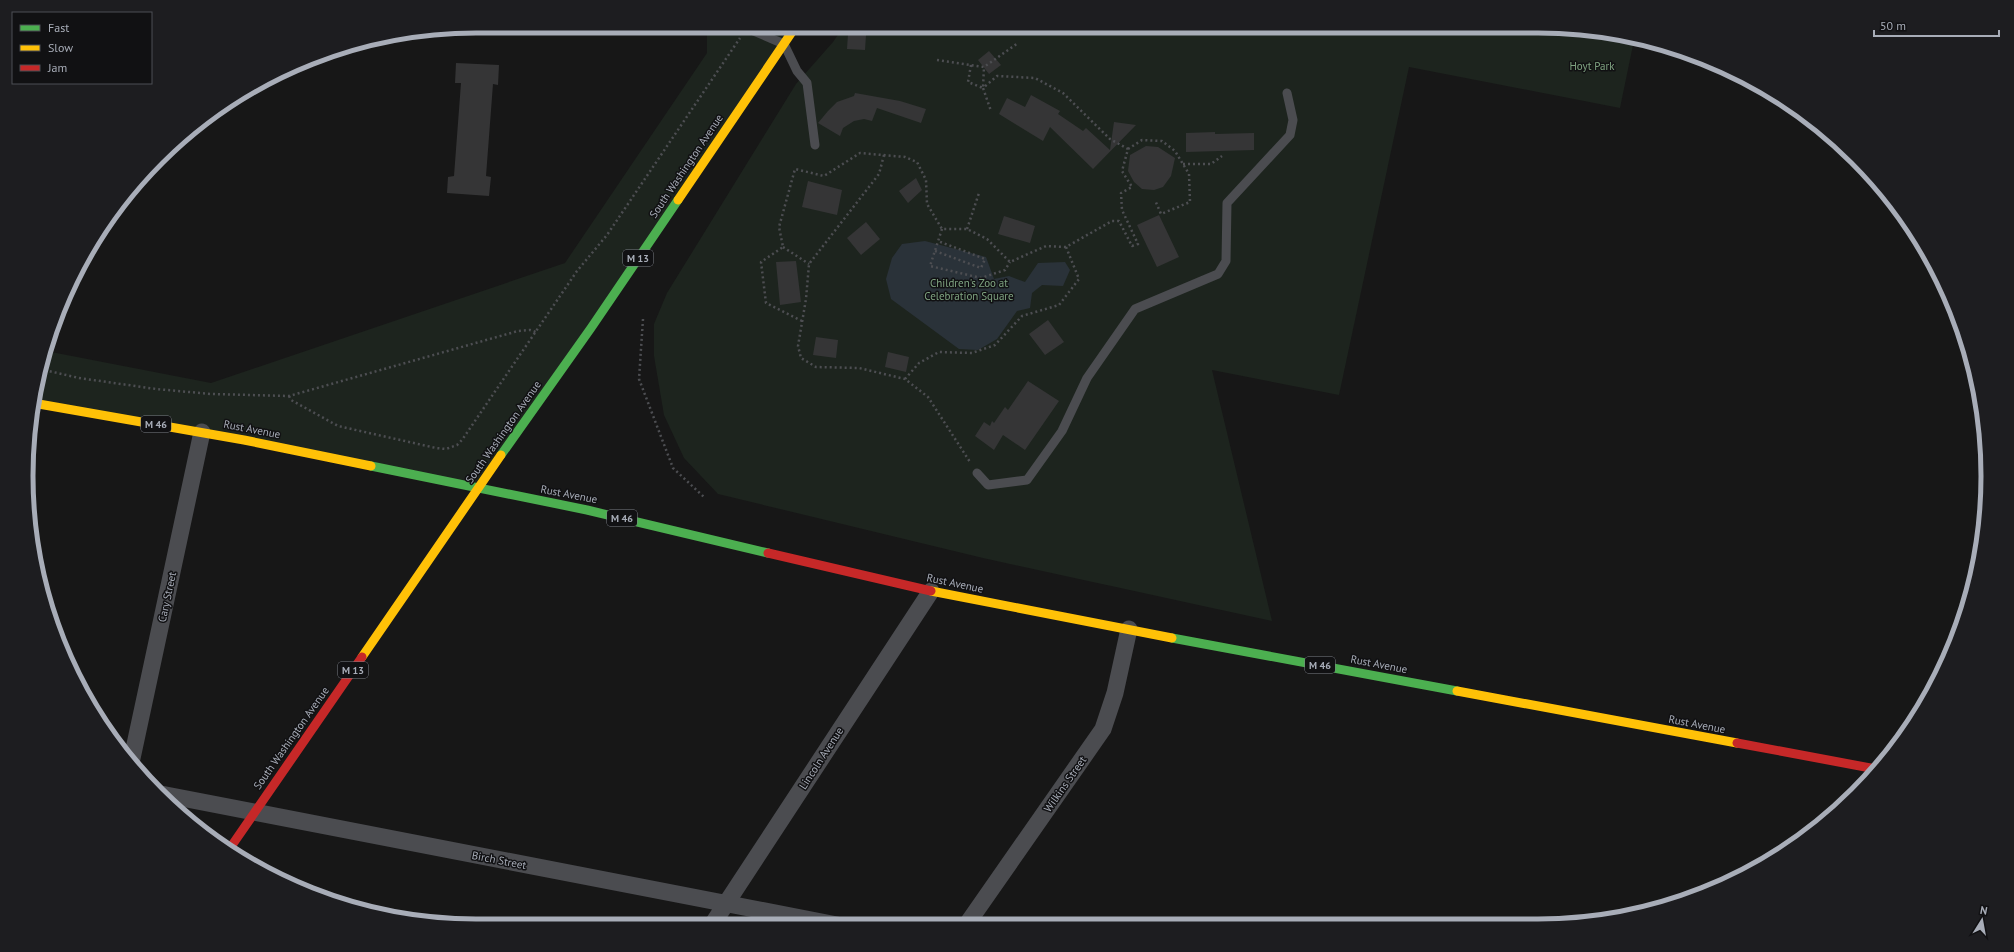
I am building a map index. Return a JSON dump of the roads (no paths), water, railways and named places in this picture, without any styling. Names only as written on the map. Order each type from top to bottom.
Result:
[{"type":"main road","name":"South Washington Avenue","points":[[232,845],[478,488],[591,328],[791,33]]},
{"type":"main road","name":"Rust Avenue","points":[[39,404],[202,432],[328,456],[707,537],[931,591],[1871,768]]},
{"type":"street","name":"Cary Street","points":[[133,755],[202,432]]},
{"type":"street","name":"Lincoln Avenue","points":[[716,919],[931,591]]},
{"type":"street","name":"Wilkins Street","points":[[971,919],[1103,729],[1115,692],[1129,629]]},
{"type":"street","name":"Birch Street","points":[[170,796],[805,919]]},
{"type":"lane","points":[[758,33],[784,44],[797,71],[807,83],[815,144]]},
{"type":"lane","points":[[977,473],[988,485],[1027,480],[1062,431],[1087,378],[1135,309],[1218,274],[1226,261],[1227,203],[1290,135],[1293,120],[1287,93]]},
{"type":"park label","name":"Hoyt Park","points":[[1592,66]]},
{"type":"park label","name":"Children's Zoo at Celebration Square","points":[[969,289]]}]
